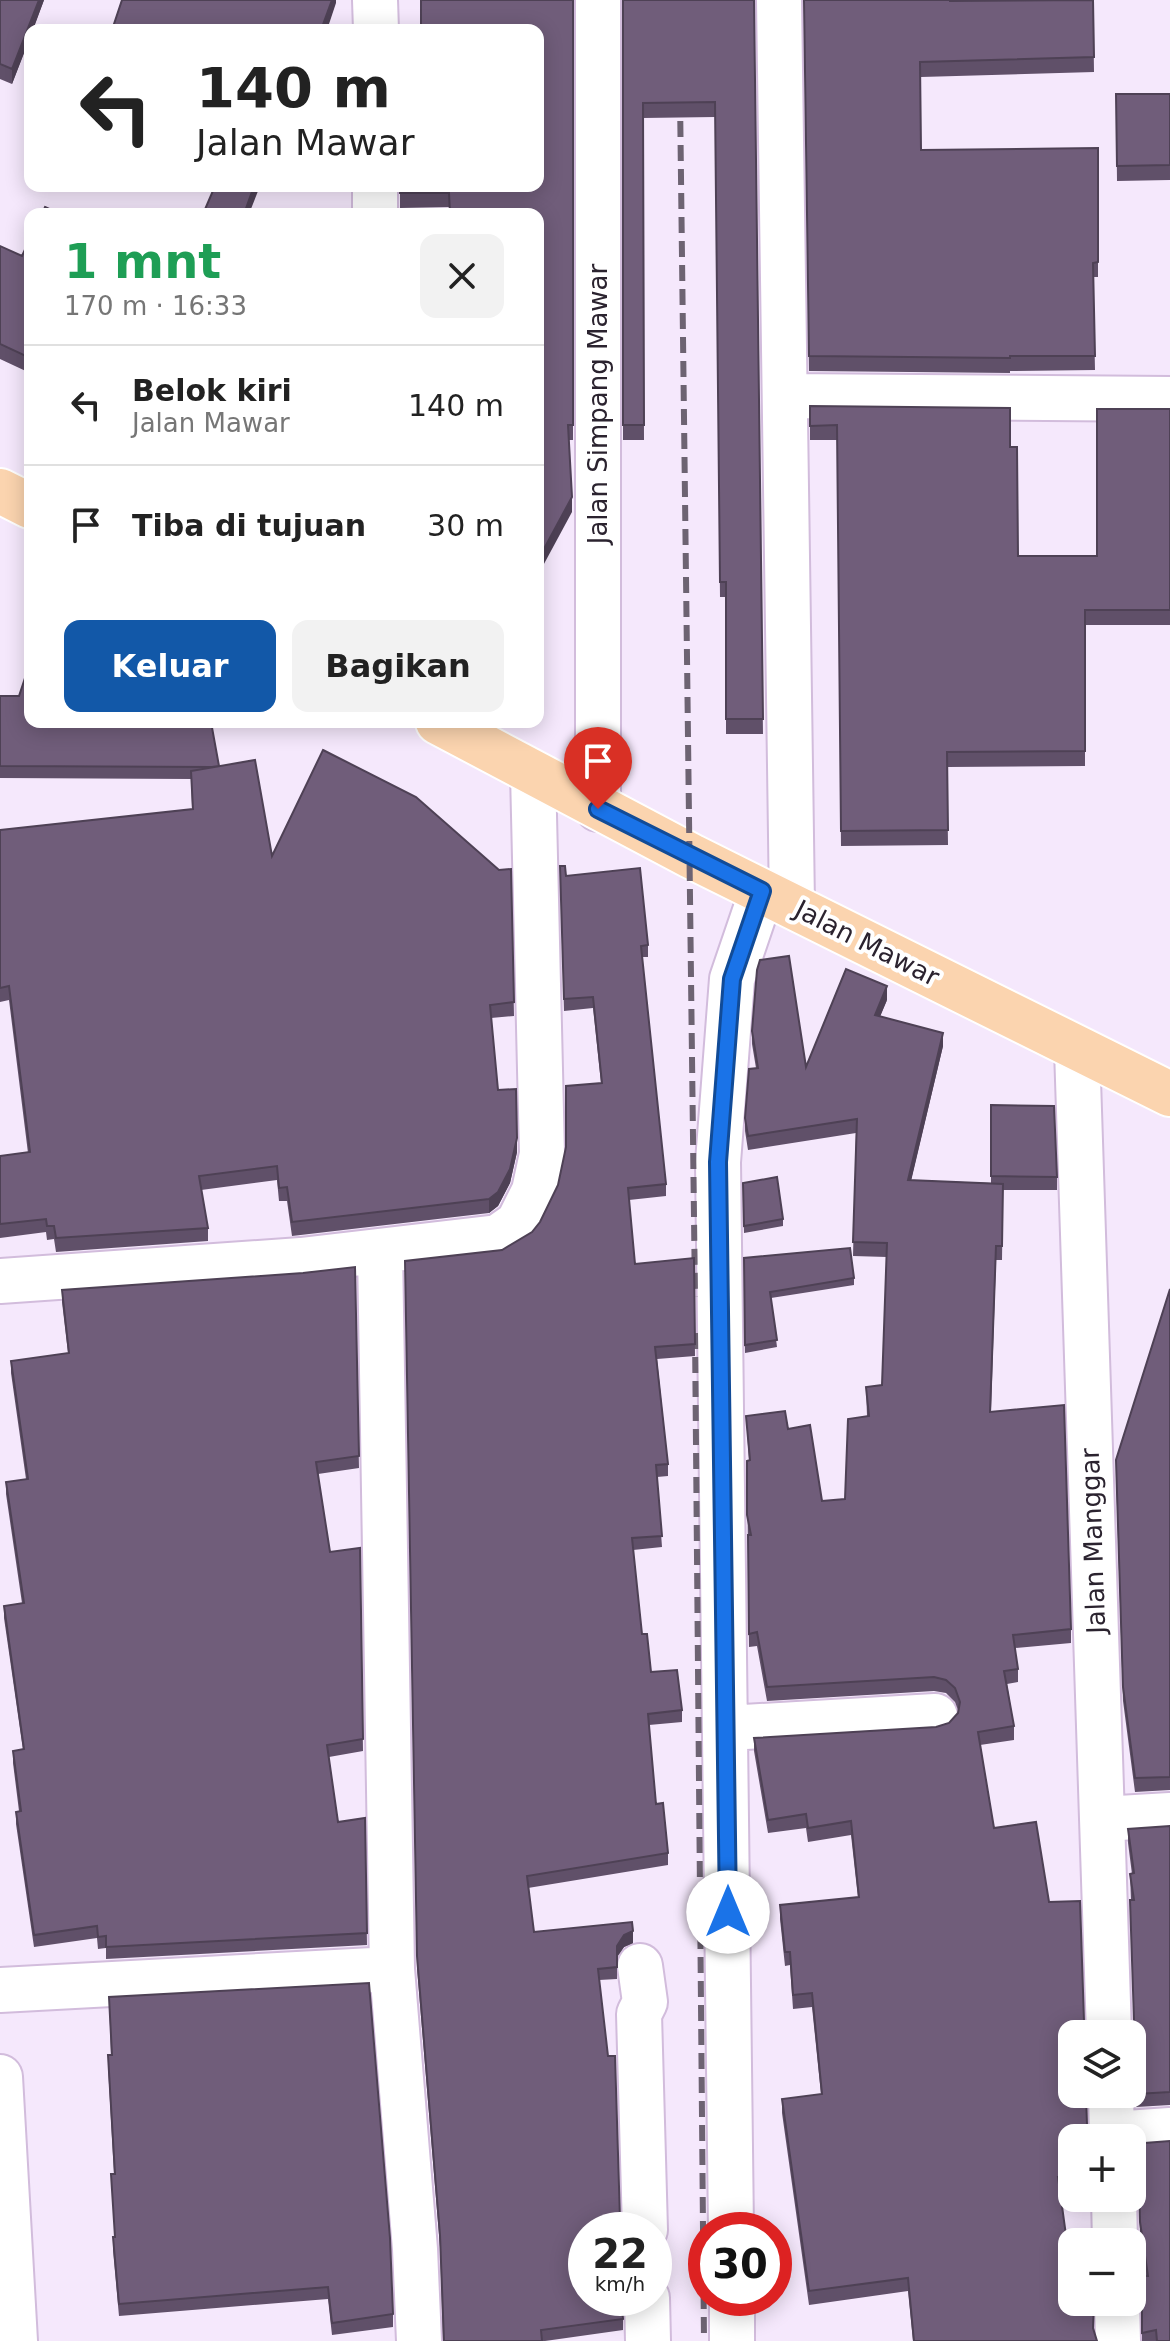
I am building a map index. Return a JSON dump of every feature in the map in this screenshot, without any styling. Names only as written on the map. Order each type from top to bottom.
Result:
[{"type":"main road","points":[[0,491],[24,503]]},
{"type":"main road","name":"Jalan Mawar","points":[[449,728],[598,809],[1170,1094]]},
{"type":"street","points":[[375,0],[376,24]]},
{"type":"street","name":"Jalan Simpang Mawar","points":[[598,0],[598,809]]},
{"type":"street","points":[[731,2212],[718,1162],[732,979],[777,898],[785,396],[779,0]]},
{"type":"street","points":[[785,396],[1170,399]]},
{"type":"street","points":[[0,1281],[301,1260],[498,1237],[518,1223],[534,1191],[542,1154],[533,773]]},
{"type":"street","name":"Jalan Manggar","points":[[1077,1049],[1109,2020]]},
{"type":"street","points":[[380,1251],[392,1969],[415,2249],[419,2341]]},
{"type":"street","points":[[727,1728],[935,1716]]},
{"type":"street","points":[[1102,1819],[1170,1815]]},
{"type":"street","points":[[640,1966],[645,2002],[639,2014],[644,2212]]},
{"type":"street","points":[[0,1990],[392,1969]]},
{"type":"street","points":[[0,2077],[15,2341]]},
{"type":"street","points":[[1111,2122],[1170,2130]]},
{"type":"street","points":[[647,2316],[648,2341]]},
{"type":"street","points":[[732,2316],[732,2341]]},
{"type":"street","points":[[1117,2316],[1118,2341]]},
{"type":"building","points":[[0,0],[39,0],[30,24],[24,24],[24,38],[12,69],[0,64]]},
{"type":"building","points":[[122,0],[332,0],[323,24],[114,24]]},
{"type":"building","points":[[421,0],[573,0],[573,425],[568,425],[572,497],[544,549],[544,208],[450,208],[449,193],[400,192],[544,192],[544,24],[421,24]]},
{"type":"building","points":[[623,0],[754,0],[763,719],[726,719],[726,582],[720,582],[715,102],[643,103],[644,425],[623,425]]},
{"type":"building","points":[[804,0],[1093,0],[1094,57],[920,62],[921,150],[1098,148],[1098,262],[1093,263],[1095,356],[809,356]]},
{"type":"building","points":[[1116,94],[1170,94],[1170,165],[1117,166]]},
{"type":"building","points":[[212,192],[252,192],[246,208],[206,208]]},
{"type":"building","points":[[0,246],[22,256],[24,252],[24,355],[0,344]]},
{"type":"building","points":[[810,406],[1010,408],[1010,447],[1017,447],[1018,556],[1097,556],[1097,409],[1170,409],[1170,610],[1085,610],[1085,751],[947,752],[948,830],[841,831],[837,425],[810,426]]},
{"type":"building","points":[[24,681],[24,728],[212,728],[219,766],[0,766],[0,696],[19,696]]},
{"type":"building","points":[[323,750],[416,797],[499,870],[511,869],[514,1002],[490,1005],[498,1090],[516,1089],[517,1138],[510,1169],[498,1192],[489,1199],[292,1222],[287,1187],[279,1188],[277,1166],[199,1176],[208,1228],[56,1238],[54,1226],[47,1226],[46,1219],[0,1224],[0,1156],[30,1152],[9,986],[0,988],[0,830],[193,809],[191,771],[255,760],[272,856]]},
{"type":"building","points":[[560,866],[565,866],[566,876],[640,868],[648,945],[641,946],[666,1184],[628,1188],[635,1264],[694,1258],[695,1344],[655,1347],[668,1464],[656,1465],[662,1536],[632,1538],[642,1634],[647,1634],[651,1672],[677,1670],[682,1710],[648,1714],[656,1804],[663,1803],[668,1853],[527,1876],[534,1932],[632,1922],[633,1931],[624,1935],[617,1946],[617,1967],[598,1969],[608,2056],[615,2056],[620,2212],[568,2212],[568,2316],[623,2316],[623,2319],[541,2330],[542,2341],[444,2341],[440,2235],[417,1956],[405,1261],[502,1250],[532,1232],[540,1222],[558,1185],[566,1147],[566,1086],[602,1083],[593,997],[564,999]]},
{"type":"building","points":[[789,956],[806,1067],[846,969],[887,986],[875,1015],[943,1033],[908,1180],[1003,1184],[1002,1246],[996,1246],[990,1412],[1064,1405],[1071,1629],[1013,1635],[1018,1669],[1004,1671],[1014,1726],[978,1732],[994,1828],[1036,1822],[1049,1902],[1080,1901],[1084,2020],[1058,2020],[1058,2108],[1086,2108],[1087,2124],[1058,2124],[1058,2212],[1063,2212],[1065,2228],[1058,2228],[1058,2316],[1093,2316],[1097,2341],[914,2341],[908,2278],[809,2291],[782,2099],[822,2094],[812,1993],[793,1995],[790,1952],[785,1952],[780,1905],[859,1897],[851,1821],[808,1828],[806,1814],[768,1820],[754,1738],[936,1727],[949,1723],[958,1713],[960,1702],[955,1688],[946,1680],[934,1677],[767,1687],[757,1632],[749,1634],[748,1535],[751,1535],[747,1515],[747,1461],[750,1460],[746,1416],[785,1411],[788,1429],[810,1425],[822,1501],[845,1499],[848,1419],[869,1416],[866,1387],[882,1385],[887,1243],[853,1242],[857,1119],[748,1136],[745,1118],[749,1069],[758,1068],[752,1031],[760,960]]},
{"type":"building","points":[[991,1105],[1054,1106],[1057,1177],[991,1176]]},
{"type":"building","points":[[777,1177],[783,1219],[744,1226],[743,1183]]},
{"type":"building","points":[[850,1248],[854,1278],[770,1292],[777,1340],[745,1345],[744,1258]]},
{"type":"building","points":[[355,1267],[359,1456],[316,1462],[330,1552],[360,1548],[363,1739],[327,1745],[338,1822],[365,1818],[367,1933],[106,1947],[106,1936],[98,1937],[97,1926],[34,1935],[16,1812],[21,1811],[13,1751],[24,1749],[4,1606],[24,1603],[6,1482],[28,1479],[11,1361],[69,1353],[62,1290]]},
{"type":"building","points":[[1170,1289],[1170,1777],[1135,1778],[1123,1687],[1116,1460]]},
{"type":"building","points":[[1170,1826],[1170,2092],[1146,2093],[1146,2020],[1134,2020],[1130,1900],[1134,1900],[1130,1874],[1134,1873],[1128,1829]]},
{"type":"building","points":[[369,1983],[390,2238],[393,2314],[332,2323],[328,2287],[119,2304],[113,2237],[111,2174],[115,2174],[108,2055],[112,2055],[109,1997]]},
{"type":"building","points":[[1170,2141],[1170,2341],[1157,2341],[1156,2330],[1142,2333],[1148,2276],[1146,2228],[1141,2228],[1140,2212],[1146,2212],[1146,2143]]},
{"type":"railway","points":[[680,97],[695,1297]]},
{"type":"railway","points":[[695,1333],[704,2341]]},
{"type":"route","points":[[598,809],[762,891],[732,979],[718,1162],[728,1912]]}]
